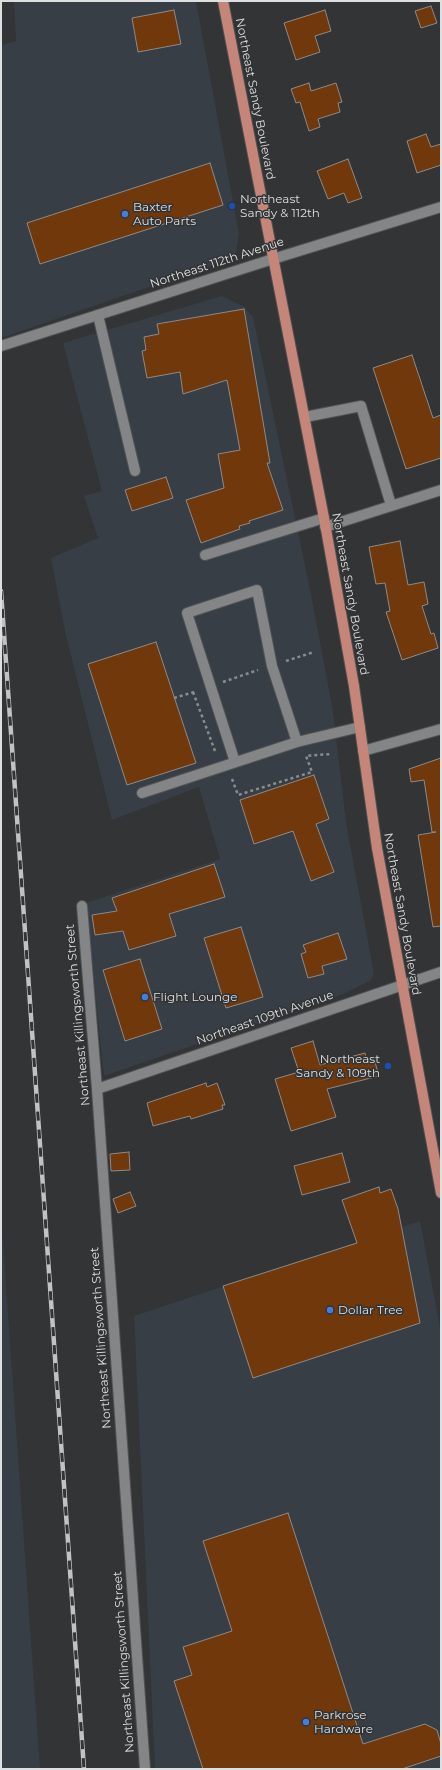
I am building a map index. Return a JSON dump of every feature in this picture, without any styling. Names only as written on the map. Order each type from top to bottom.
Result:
[{"type":"main road","name":"Northeast Sandy Boulevard","points":[[223,1],[325,523],[360,727],[377,848],[401,985],[441,1193]]},
{"type":"street","name":"Northeast 112th Avenue","points":[[1,346],[273,259],[441,208]]},
{"type":"street","points":[[98,315],[135,471]]},
{"type":"street","points":[[305,417],[361,406],[391,505]]},
{"type":"street","points":[[205,555],[441,490]]},
{"type":"street","points":[[235,762],[187,613],[257,590],[272,666],[297,742]]},
{"type":"street","points":[[142,793],[297,742],[360,727]]},
{"type":"street","points":[[363,752],[441,729]]},
{"type":"street","name":"Northeast Killingsworth Street","points":[[82,906],[97,1089],[145,1769]]},
{"type":"street","name":"Northeast 109th Avenue","points":[[97,1089],[441,972]]},
{"type":"path","points":[[174,698],[314,652]]},
{"type":"shaded area","points":[[14,1],[196,1],[239,234],[236,252],[225,261],[1,338],[2,45],[16,41]]},
{"type":"shaded area","points":[[222,296],[243,306],[253,317],[312,599],[333,711],[346,822],[374,974],[370,981],[343,994],[104,1076],[86,903],[220,859],[199,787],[112,820],[65,631],[51,558],[98,538],[84,496],[102,491],[63,343]]},
{"type":"shaded area","points":[[1,1214],[40,1769],[1,1769]]},
{"type":"shaded area","points":[[420,1221],[441,1333],[441,1769],[155,1769],[134,1316]]},
{"type":"building","points":[[431,6],[437,23],[421,28],[415,11]]},
{"type":"building","points":[[174,10],[181,44],[138,52],[132,18]]},
{"type":"building","points":[[325,10],[331,31],[315,36],[320,52],[296,60],[284,23]]},
{"type":"building","points":[[309,83],[311,91],[336,83],[342,102],[338,103],[340,112],[318,119],[320,127],[309,131],[300,102],[296,103],[291,89]]},
{"type":"building","points":[[426,134],[431,147],[441,144],[441,165],[417,173],[407,141]]},
{"type":"building","points":[[348,159],[362,198],[348,203],[344,193],[328,199],[317,171]]},
{"type":"building","name":"Baxter Auto Parts","points":[[210,163],[223,205],[40,264],[27,223]]},
{"type":"building","points":[[244,309],[270,463],[267,463],[283,510],[249,521],[250,523],[239,526],[240,529],[201,543],[186,500],[224,488],[218,454],[240,450],[227,380],[183,394],[180,372],[147,378],[142,351],[146,350],[144,337],[159,334],[157,324]]},
{"type":"building","points":[[412,355],[433,418],[441,415],[441,458],[406,469],[373,368]]},
{"type":"building","points":[[166,477],[173,498],[132,511],[125,490]]},
{"type":"building","points":[[400,541],[408,585],[424,582],[428,604],[422,606],[431,634],[434,633],[438,648],[402,660],[386,612],[390,611],[385,583],[376,584],[369,547]]},
{"type":"building","points":[[156,642],[196,763],[127,785],[88,664]]},
{"type":"building","points":[[441,758],[441,926],[433,927],[418,835],[436,832],[432,832],[424,780],[411,782],[409,769]]},
{"type":"building","points":[[314,775],[329,819],[316,824],[334,872],[311,881],[293,831],[254,844],[240,800]]},
{"type":"building","points":[[214,864],[225,897],[169,914],[176,936],[129,950],[123,931],[95,935],[92,915],[117,911],[112,898]]},
{"type":"building","points":[[241,927],[263,997],[226,1008],[204,938]]},
{"type":"building","points":[[338,933],[347,959],[322,966],[324,974],[308,978],[301,954],[306,952],[303,945]]},
{"type":"building","points":[[140,959],[162,1029],[125,1041],[103,970]]},
{"type":"building","points":[[313,1041],[320,1065],[365,1053],[368,1064],[375,1062],[379,1076],[327,1089],[336,1117],[291,1131],[275,1079],[299,1072],[291,1048]]},
{"type":"building","points":[[206,1083],[207,1087],[217,1083],[225,1105],[222,1105],[223,1109],[191,1119],[190,1116],[153,1126],[147,1103]]},
{"type":"building","points":[[129,1152],[130,1170],[111,1171],[110,1154]]},
{"type":"building","points":[[342,1153],[350,1182],[302,1195],[294,1166]]},
{"type":"building","points":[[379,1187],[380,1193],[391,1189],[398,1209],[420,1323],[253,1378],[223,1286],[357,1243],[342,1200]]},
{"type":"building","points":[[130,1192],[136,1206],[118,1213],[113,1199]]},
{"type":"building","points":[[288,1513],[363,1744],[425,1724],[437,1730],[441,1744],[441,1756],[402,1769],[203,1769],[174,1681],[192,1675],[183,1647],[232,1631],[203,1541]]},
{"type":"railway","points":[[1,591],[84,1769]]},
{"type":"place","name":"Northeast Sandy & 112th","points":[[232,206]]},
{"type":"place","name":"Baxter Auto Parts","points":[[125,214]]},
{"type":"place","name":"Flight Lounge","points":[[145,997]]},
{"type":"place","name":"Northeast Sandy & 109th","points":[[388,1066]]},
{"type":"place","name":"Dollar Tree","points":[[330,1310]]},
{"type":"place","name":"Parkrose Hardware","points":[[306,1722]]}]
